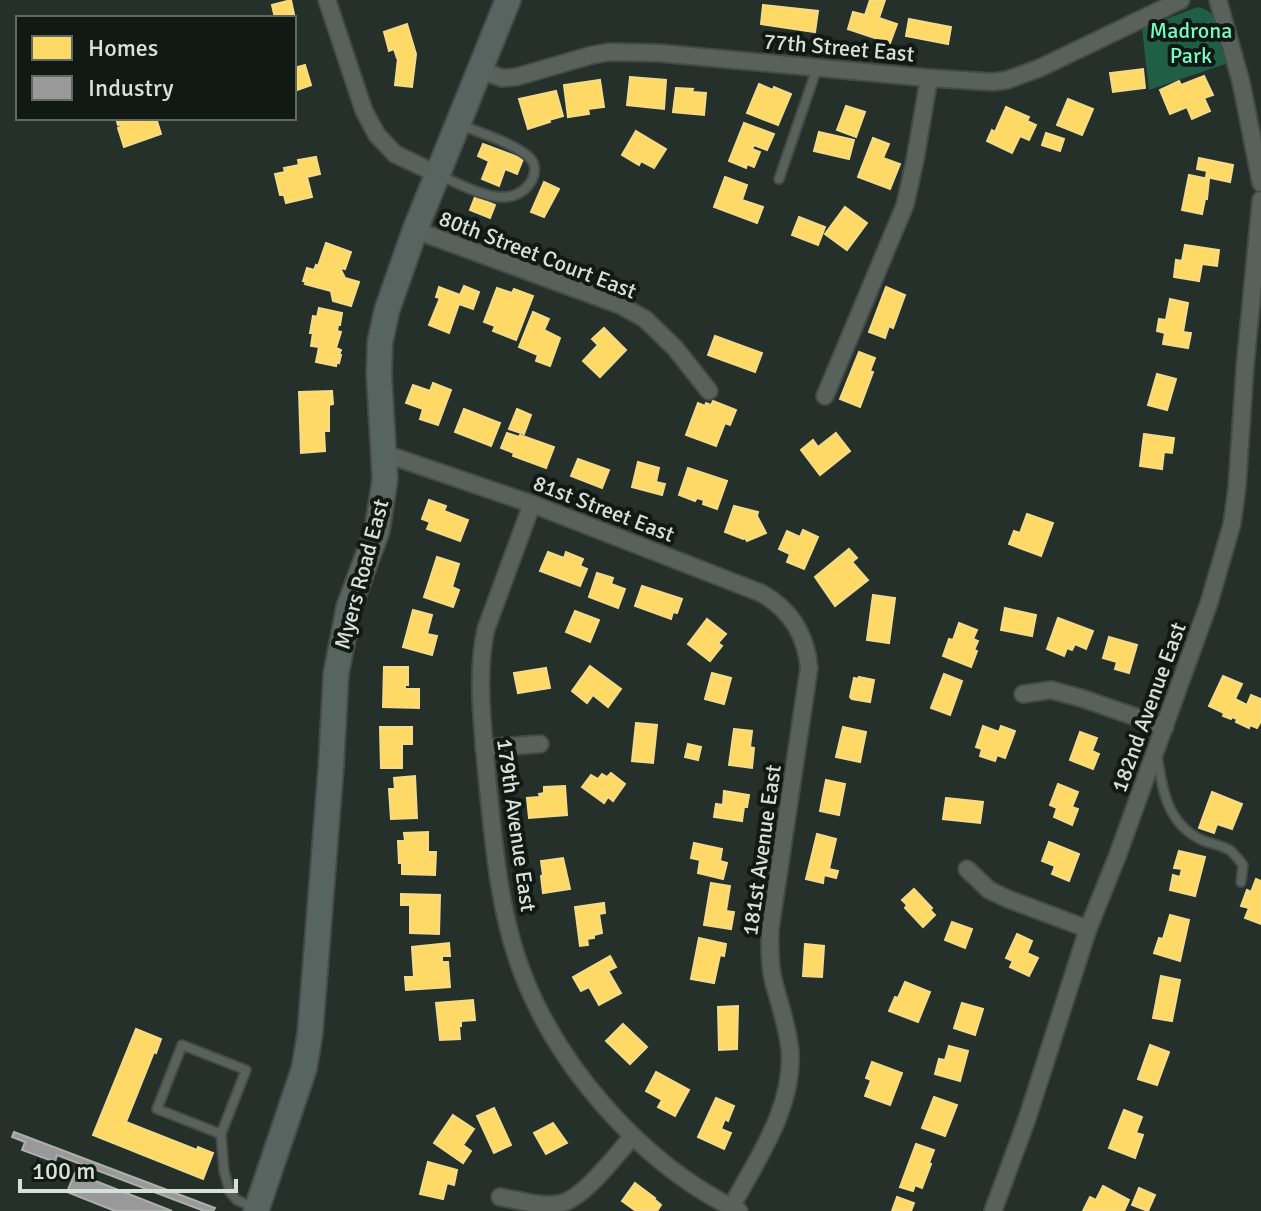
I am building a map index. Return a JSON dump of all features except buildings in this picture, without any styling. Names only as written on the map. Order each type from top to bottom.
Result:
[{"type":"street","points":[[327,0],[364,111],[377,135],[395,154],[437,174]]},
{"type":"street","name":"Myers Road East","points":[[256,1210],[292,1110],[310,1034],[336,674],[349,607],[377,531],[385,479],[380,342],[387,310],[415,230],[508,0]]},
{"type":"street","name":"77th Street East","points":[[480,70],[502,78],[516,77],[610,52],[659,53],[978,82],[1007,80],[1040,68],[1181,0]]},
{"type":"street","points":[[1218,0],[1241,82],[1261,183]]},
{"type":"street","points":[[825,396],[905,205],[929,78]]},
{"type":"street","name":"182nd Avenue East","points":[[993,1211],[1088,929],[1209,603],[1232,524],[1261,200]]},
{"type":"street","name":"80th Street Court East","points":[[415,230],[620,305],[645,319],[675,348],[709,391]]},
{"type":"street","name":"81st Street East","points":[[383,453],[532,504],[761,593],[780,606],[797,626]]},
{"type":"street","name":"179th Avenue East","points":[[532,504],[484,639],[482,723],[496,862],[518,960],[543,1019],[583,1079],[633,1136],[667,1167],[733,1210]]},
{"type":"street","name":"181st Avenue East","points":[[733,1210],[779,1115],[790,1073],[788,1039],[770,962],[770,930],[809,668],[808,653],[797,626]]},
{"type":"street","points":[[1023,694],[1051,690],[1165,727]]},
{"type":"street","points":[[484,748],[540,744]]},
{"type":"street","points":[[967,869],[989,890],[1088,929]]},
{"type":"street","points":[[500,1197],[554,1205],[566,1202],[578,1196],[633,1136]]},
{"type":"lane","points":[[779,179],[817,67]]},
{"type":"lane","points":[[437,174],[493,197],[510,197],[530,183],[535,168],[526,155],[458,124]]},
{"type":"lane","points":[[1156,751],[1161,787],[1171,812],[1183,828],[1200,839],[1230,850],[1243,865],[1241,882]]},
{"type":"lane","points":[[221,1134],[157,1109],[182,1045],[246,1070],[221,1134],[224,1171],[230,1192],[237,1200],[256,1210]]},
{"type":"green space","name":"Madrona Park","points":[[1198,7],[1213,15],[1217,21],[1228,63],[1149,90],[1142,28]]}]
